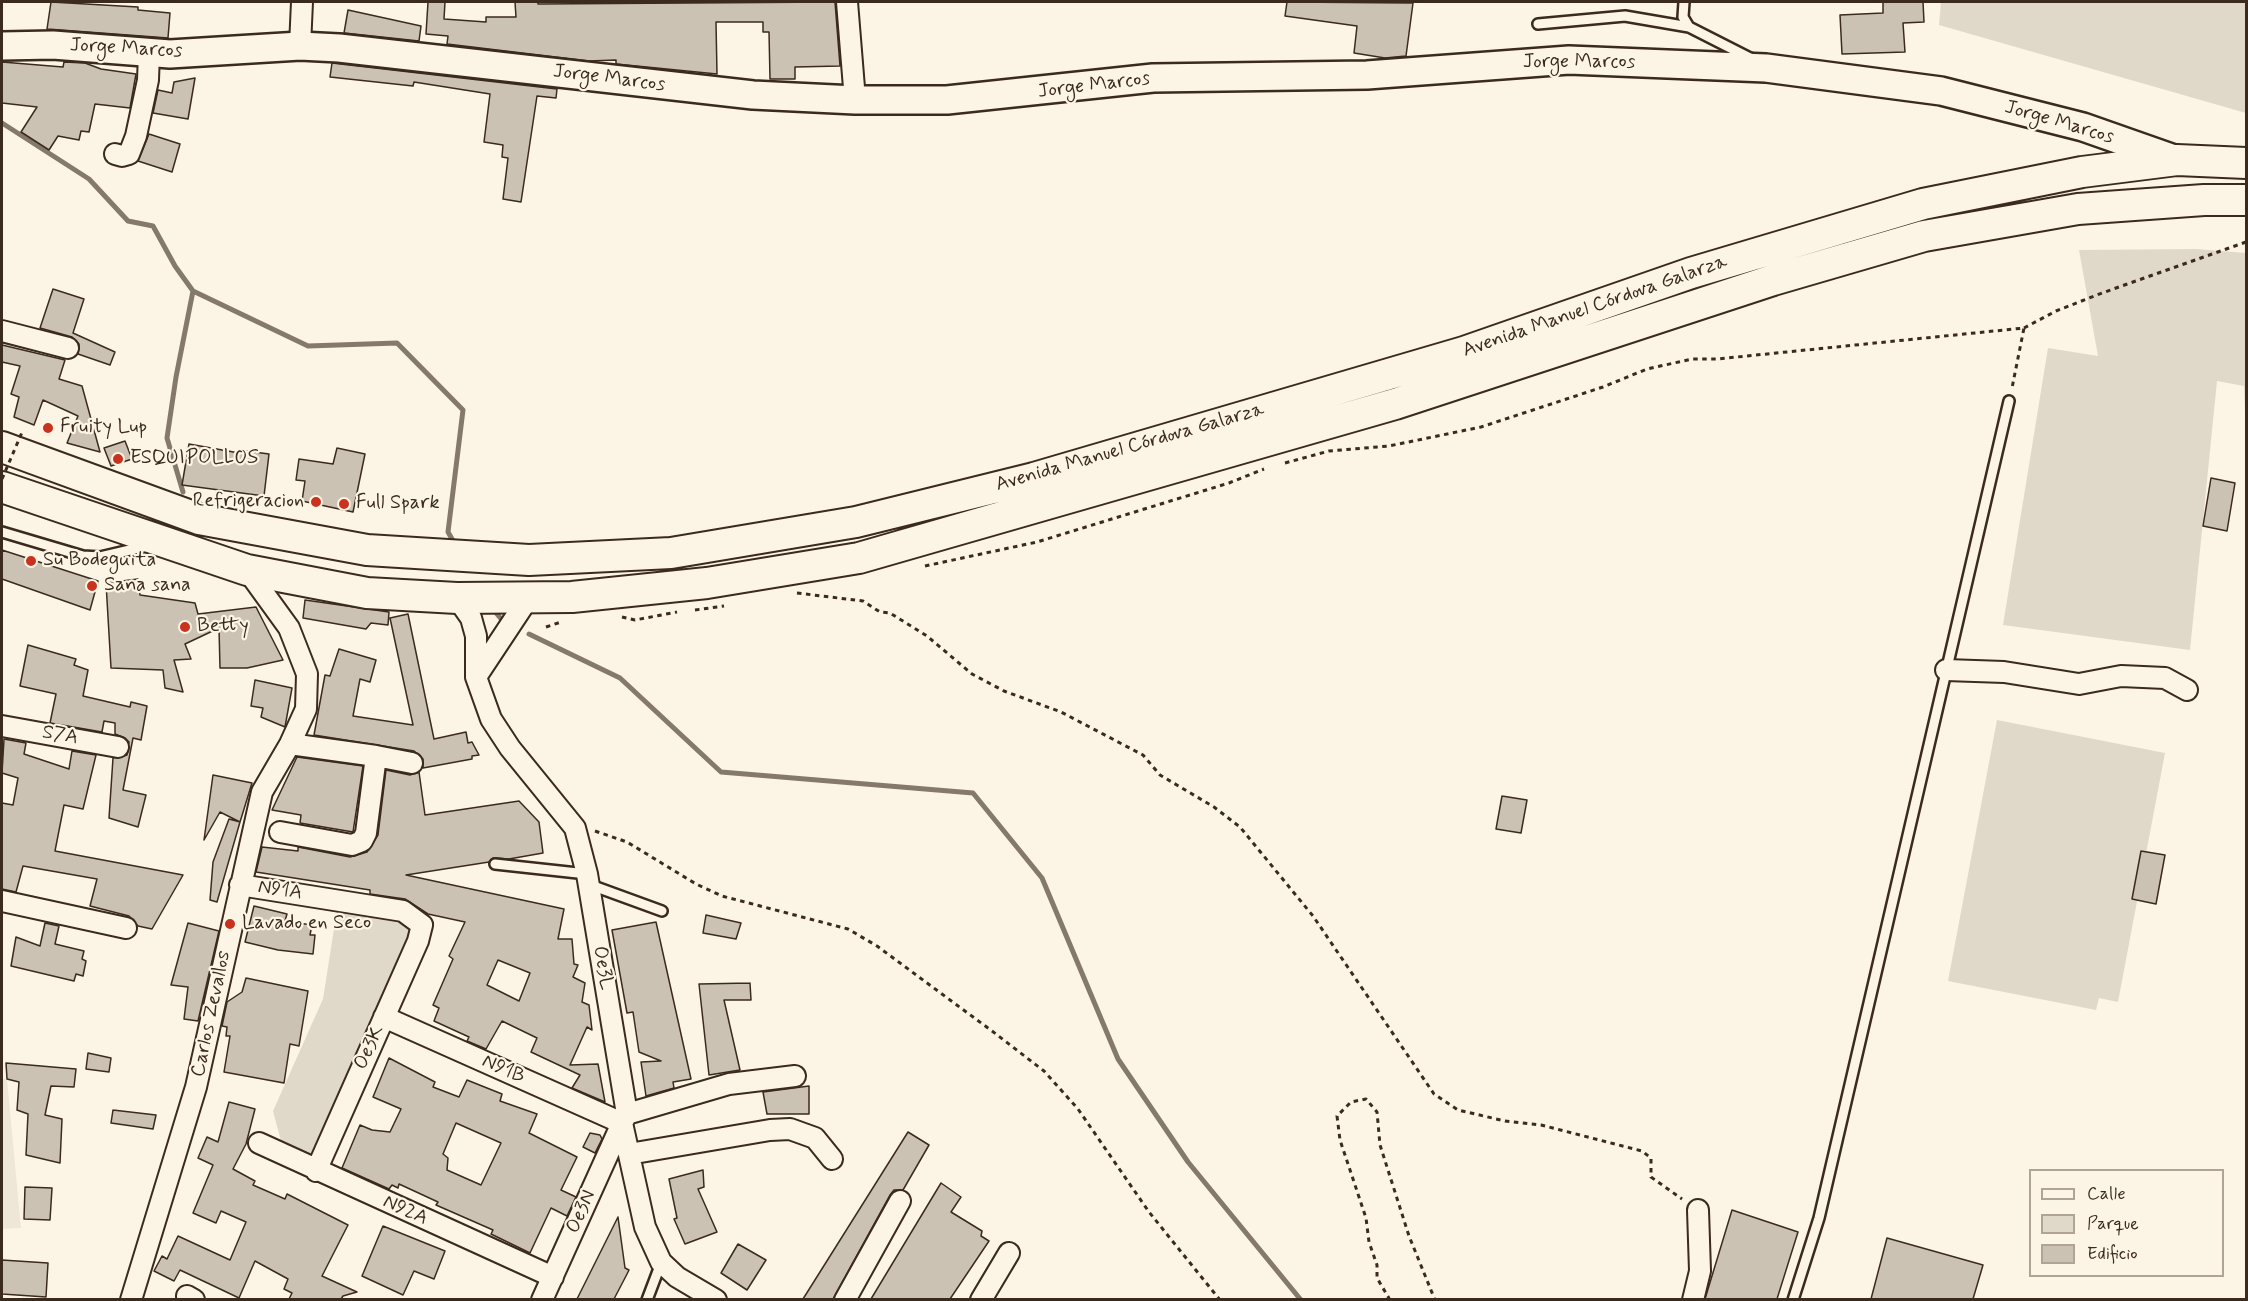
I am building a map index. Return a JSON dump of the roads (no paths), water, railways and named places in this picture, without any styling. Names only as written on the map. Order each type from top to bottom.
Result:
[{"type":"main road","name":"Jorge Marcos","points":[[2,46],[53,45],[149,53],[300,46],[592,75],[753,95],[855,100],[947,100],[1153,78],[1366,75],[1569,60],[1766,68],[1941,92],[2083,127],[2177,160]]},
{"type":"main road","name":"Avenida Manuel Córdova Galarza","points":[[12,438],[199,519],[367,549],[529,560],[671,553],[856,522],[1034,478],[1464,352],[1691,273],[1923,204],[2082,172],[2177,160],[2247,163]]},
{"type":"main road","name":"Avenida Manuel Córdova Galarza","points":[[2,487],[160,543],[247,570],[367,593],[457,598],[572,597],[707,583],[860,558],[1395,404],[1773,280],[1924,236],[2078,209],[2204,200],[2247,200]]},
{"type":"main road","points":[[1385,374],[1395,404]]},
{"type":"street","points":[[300,46],[302,2]]},
{"type":"street","points":[[847,2],[855,100]]},
{"type":"street","points":[[115,154],[122,156],[129,154],[136,136],[148,80],[149,53]]},
{"type":"street","points":[[2,331],[68,348]]},
{"type":"street","name":"Carlos Zevallos","points":[[131,1299],[196,1087],[262,792],[290,744],[306,709],[308,674],[289,628],[247,570]]},
{"type":"street","points":[[476,677],[529,597]]},
{"type":"street","name":"Oe3L","points":[[457,598],[471,618],[476,636],[476,677],[491,719],[510,748],[575,828],[587,879],[629,1154],[645,1227],[661,1262],[676,1277],[716,1299]]},
{"type":"street","points":[[1946,670],[2004,672],[2079,684],[2121,676],[2165,678],[2187,690]]},
{"type":"street","name":"S7A","points":[[2,726],[118,747]]},
{"type":"street","points":[[290,744],[412,763]]},
{"type":"street","points":[[280,832],[352,844],[362,841],[366,833],[376,756]]},
{"type":"street","name":"N91A","points":[[240,885],[403,911],[422,925]]},
{"type":"street","points":[[2,901],[126,928]]},
{"type":"street","name":"Oe3K","points":[[316,1171],[418,942],[422,925]]},
{"type":"street","name":"N91B","points":[[384,1017],[624,1119]]},
{"type":"street","points":[[624,1119],[729,1084],[795,1076]]},
{"type":"street","name":"Oe3N","points":[[542,1299],[624,1119]]},
{"type":"street","points":[[629,1154],[770,1130],[790,1129],[815,1138],[832,1159]]},
{"type":"street","name":"N92A","points":[[259,1143],[316,1171],[553,1277]]},
{"type":"street","points":[[845,1299],[900,1201]]},
{"type":"street","points":[[1693,1299],[1700,1271],[1698,1210]]},
{"type":"street","points":[[981,1299],[1010,1253]]},
{"type":"lane","points":[[1684,2],[1683,16],[1689,27]]},
{"type":"lane","points":[[1538,24],[1625,16],[1689,27],[1766,68]]},
{"type":"lane","points":[[1793,1299],[1819,1218],[2009,401]]},
{"type":"lane","points":[[2,532],[83,556],[100,557],[160,543]]},
{"type":"lane","points":[[495,864],[587,879],[662,911]]},
{"type":"lane","points":[[647,1299],[661,1262]]},
{"type":"waterway","points":[[2,123],[89,179],[128,221],[153,226],[175,266],[193,291],[308,346],[397,343],[463,410],[448,532],[452,539]]},
{"type":"waterway","points":[[183,492],[167,438],[193,291]]},
{"type":"waterway","points":[[492,608],[502,620]]},
{"type":"waterway","points":[[529,634],[620,678],[721,772],[973,793],[1042,878],[1118,1059],[1188,1162],[1301,1300]]},
{"type":"place","name":"Fruity Lup","points":[[48,428]]},
{"type":"place","name":"ESQUIPOLLOS","points":[[118,459]]},
{"type":"place","name":"Refrigeracion","points":[[316,502]]},
{"type":"place","name":"Full Spark","points":[[344,504]]},
{"type":"place","name":"Su Bodeguita","points":[[31,561]]},
{"type":"place","name":"Sana sana","points":[[92,586]]},
{"type":"place","name":"Betty","points":[[185,627]]},
{"type":"place","name":"Lavado en Seco","points":[[230,924]]}]
